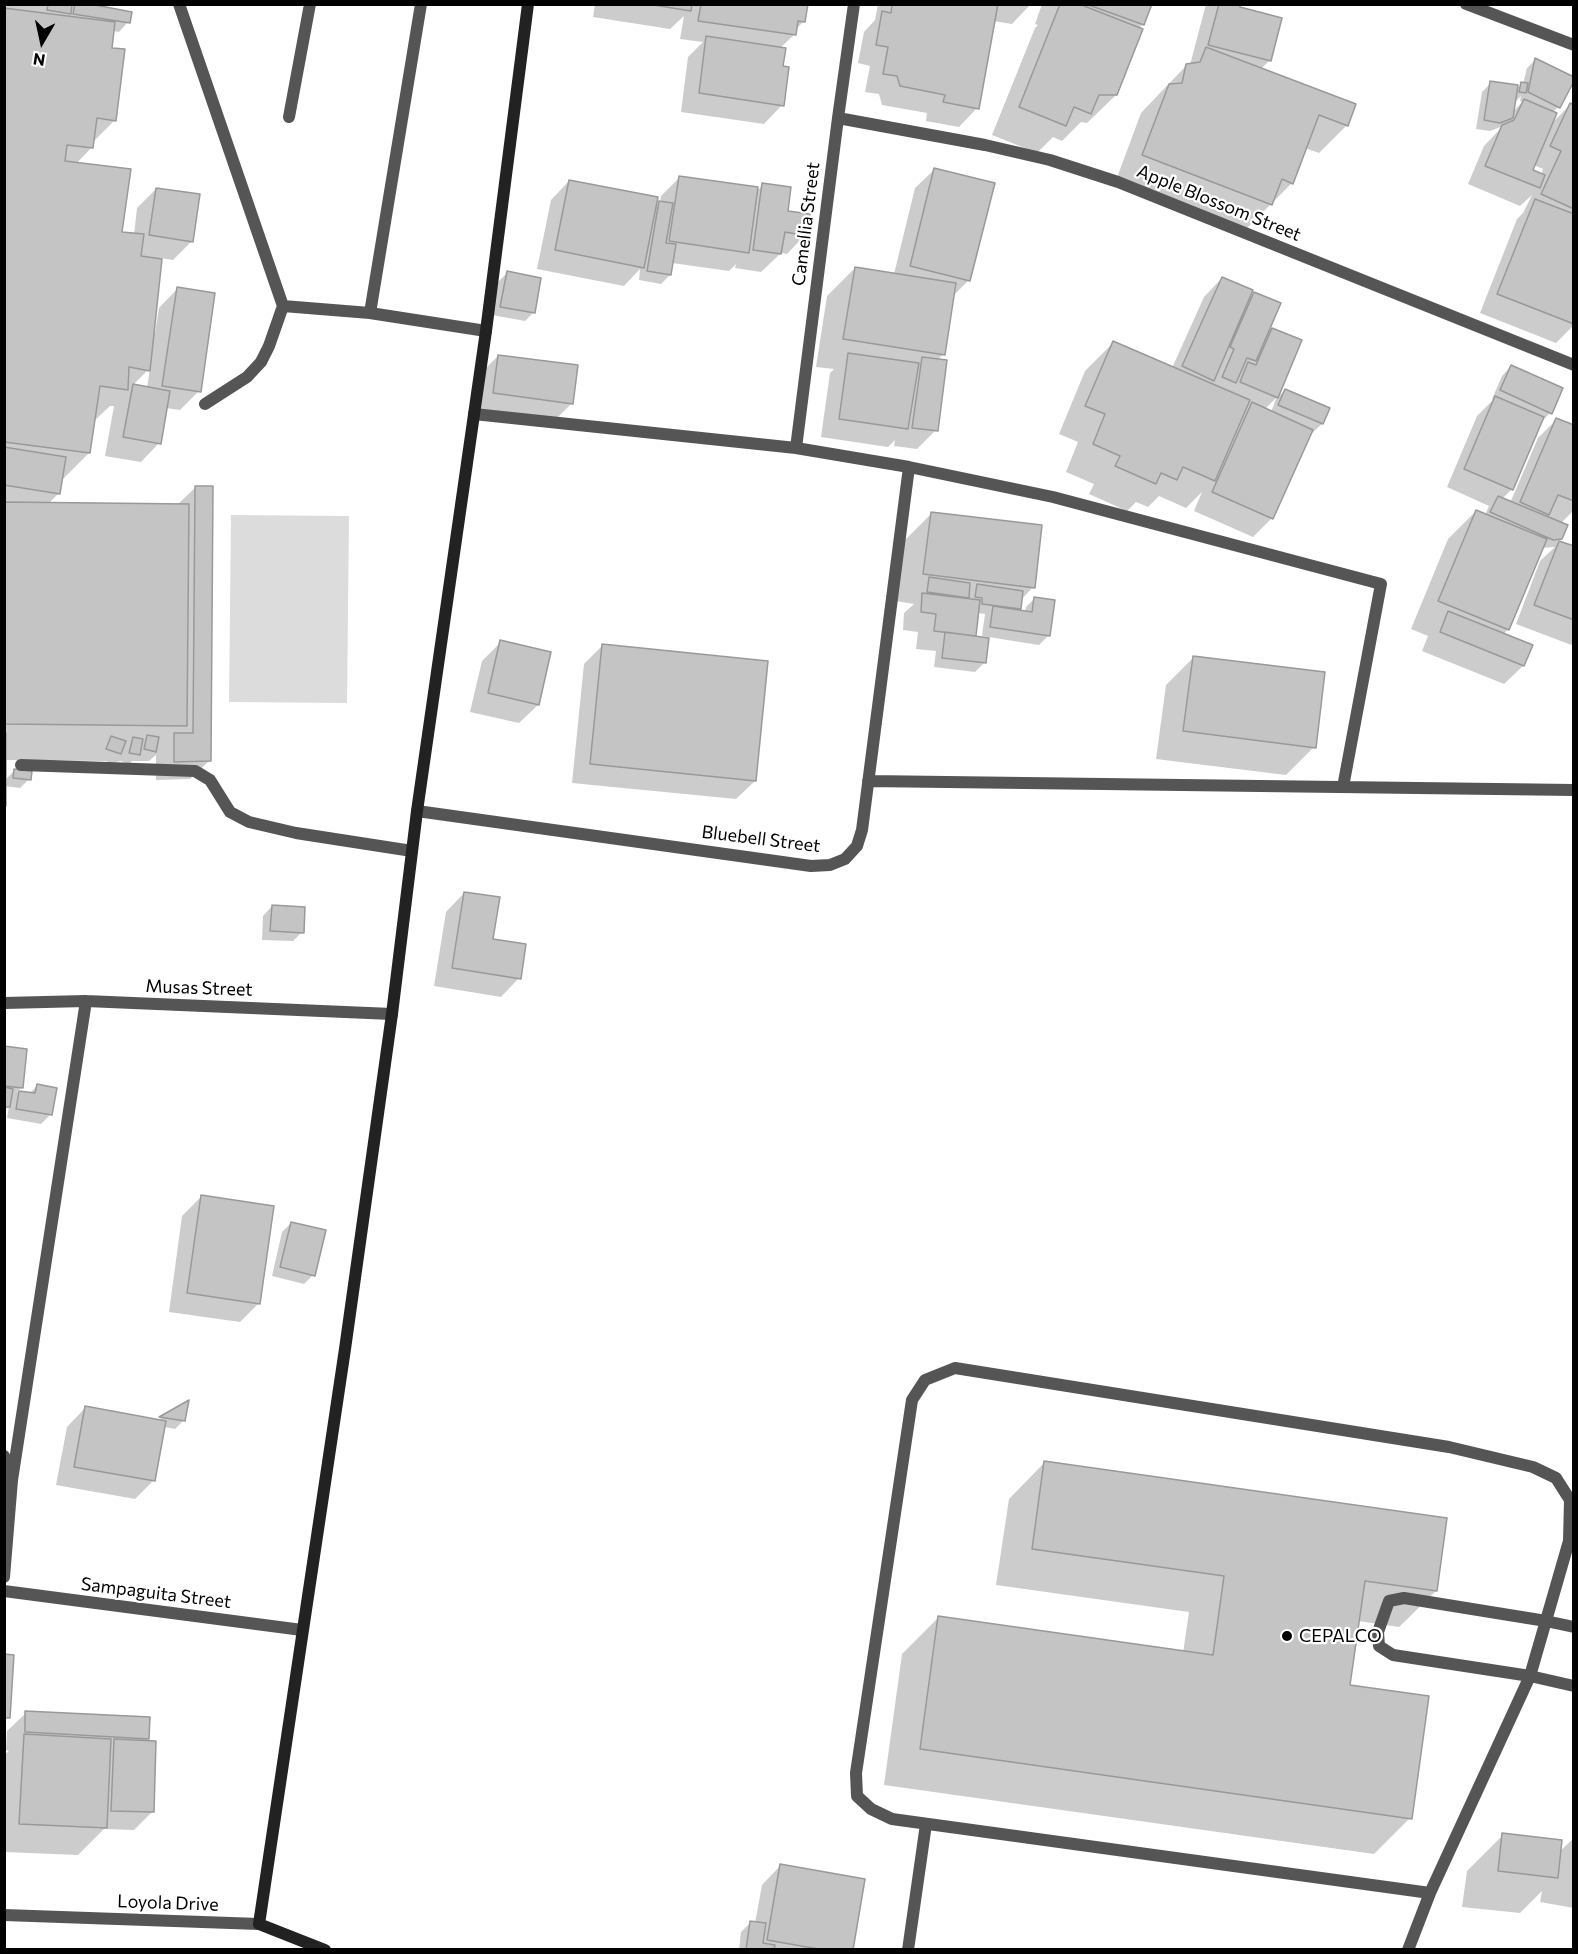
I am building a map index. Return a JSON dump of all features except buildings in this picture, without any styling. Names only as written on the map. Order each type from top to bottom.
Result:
[{"type":"street","points":[[179,4],[283,306],[261,362],[247,377],[205,404]]},
{"type":"street","points":[[289,117],[310,4]]},
{"type":"street","points":[[370,313],[421,4]]},
{"type":"street","points":[[259,1924],[345,1349],[392,1014],[417,811],[486,331],[528,4]]},
{"type":"street","name":"Camellia Street","points":[[796,448],[854,4]]},
{"type":"street","points":[[1466,4],[1574,45]]},
{"type":"street","name":"Apple Blossom Street","points":[[838,118],[985,145],[1050,160],[1118,182],[1574,365]]},
{"type":"street","points":[[283,306],[370,313],[486,331]]},
{"type":"street","points":[[474,414],[796,448],[909,467],[1053,497],[1381,584],[1342,788]]},
{"type":"street","name":"Bluebell Street","points":[[417,811],[811,866],[831,866],[845,859],[857,846],[862,830],[909,467]]},
{"type":"street","points":[[21,765],[195,771],[210,780],[230,812],[249,822],[296,833],[412,851]]},
{"type":"street","points":[[868,781],[1574,790]]},
{"type":"street","points":[[4,1577],[12,1480],[86,1001]]},
{"type":"street","name":"Musas Street","points":[[4,1003],[86,1001],[392,1014]]},
{"type":"street","points":[[1408,1950],[1430,1893],[1530,1676],[1569,1541],[1570,1500],[1556,1478],[1533,1467],[1449,1447],[955,1368],[925,1380],[912,1400],[856,1773],[857,1796],[871,1809],[892,1819],[1430,1893]]},
{"type":"street","points":[[4,1456],[12,1480]]},
{"type":"street","name":"Sampaguita Street","points":[[4,1591],[302,1630]]},
{"type":"street","points":[[1574,1627],[1546,1620],[1404,1598],[1389,1601],[1378,1632],[1379,1646],[1393,1655],[1530,1676],[1574,1686]]},
{"type":"street","points":[[908,1950],[926,1824]]},
{"type":"street","name":"Loyola Drive","points":[[4,1915],[259,1924],[325,1950]]},
{"type":"shaded area","points":[[231,515],[349,516],[347,703],[229,702]]},
{"type":"place","name":"CEPALCO","points":[[1287,1636]]}]
